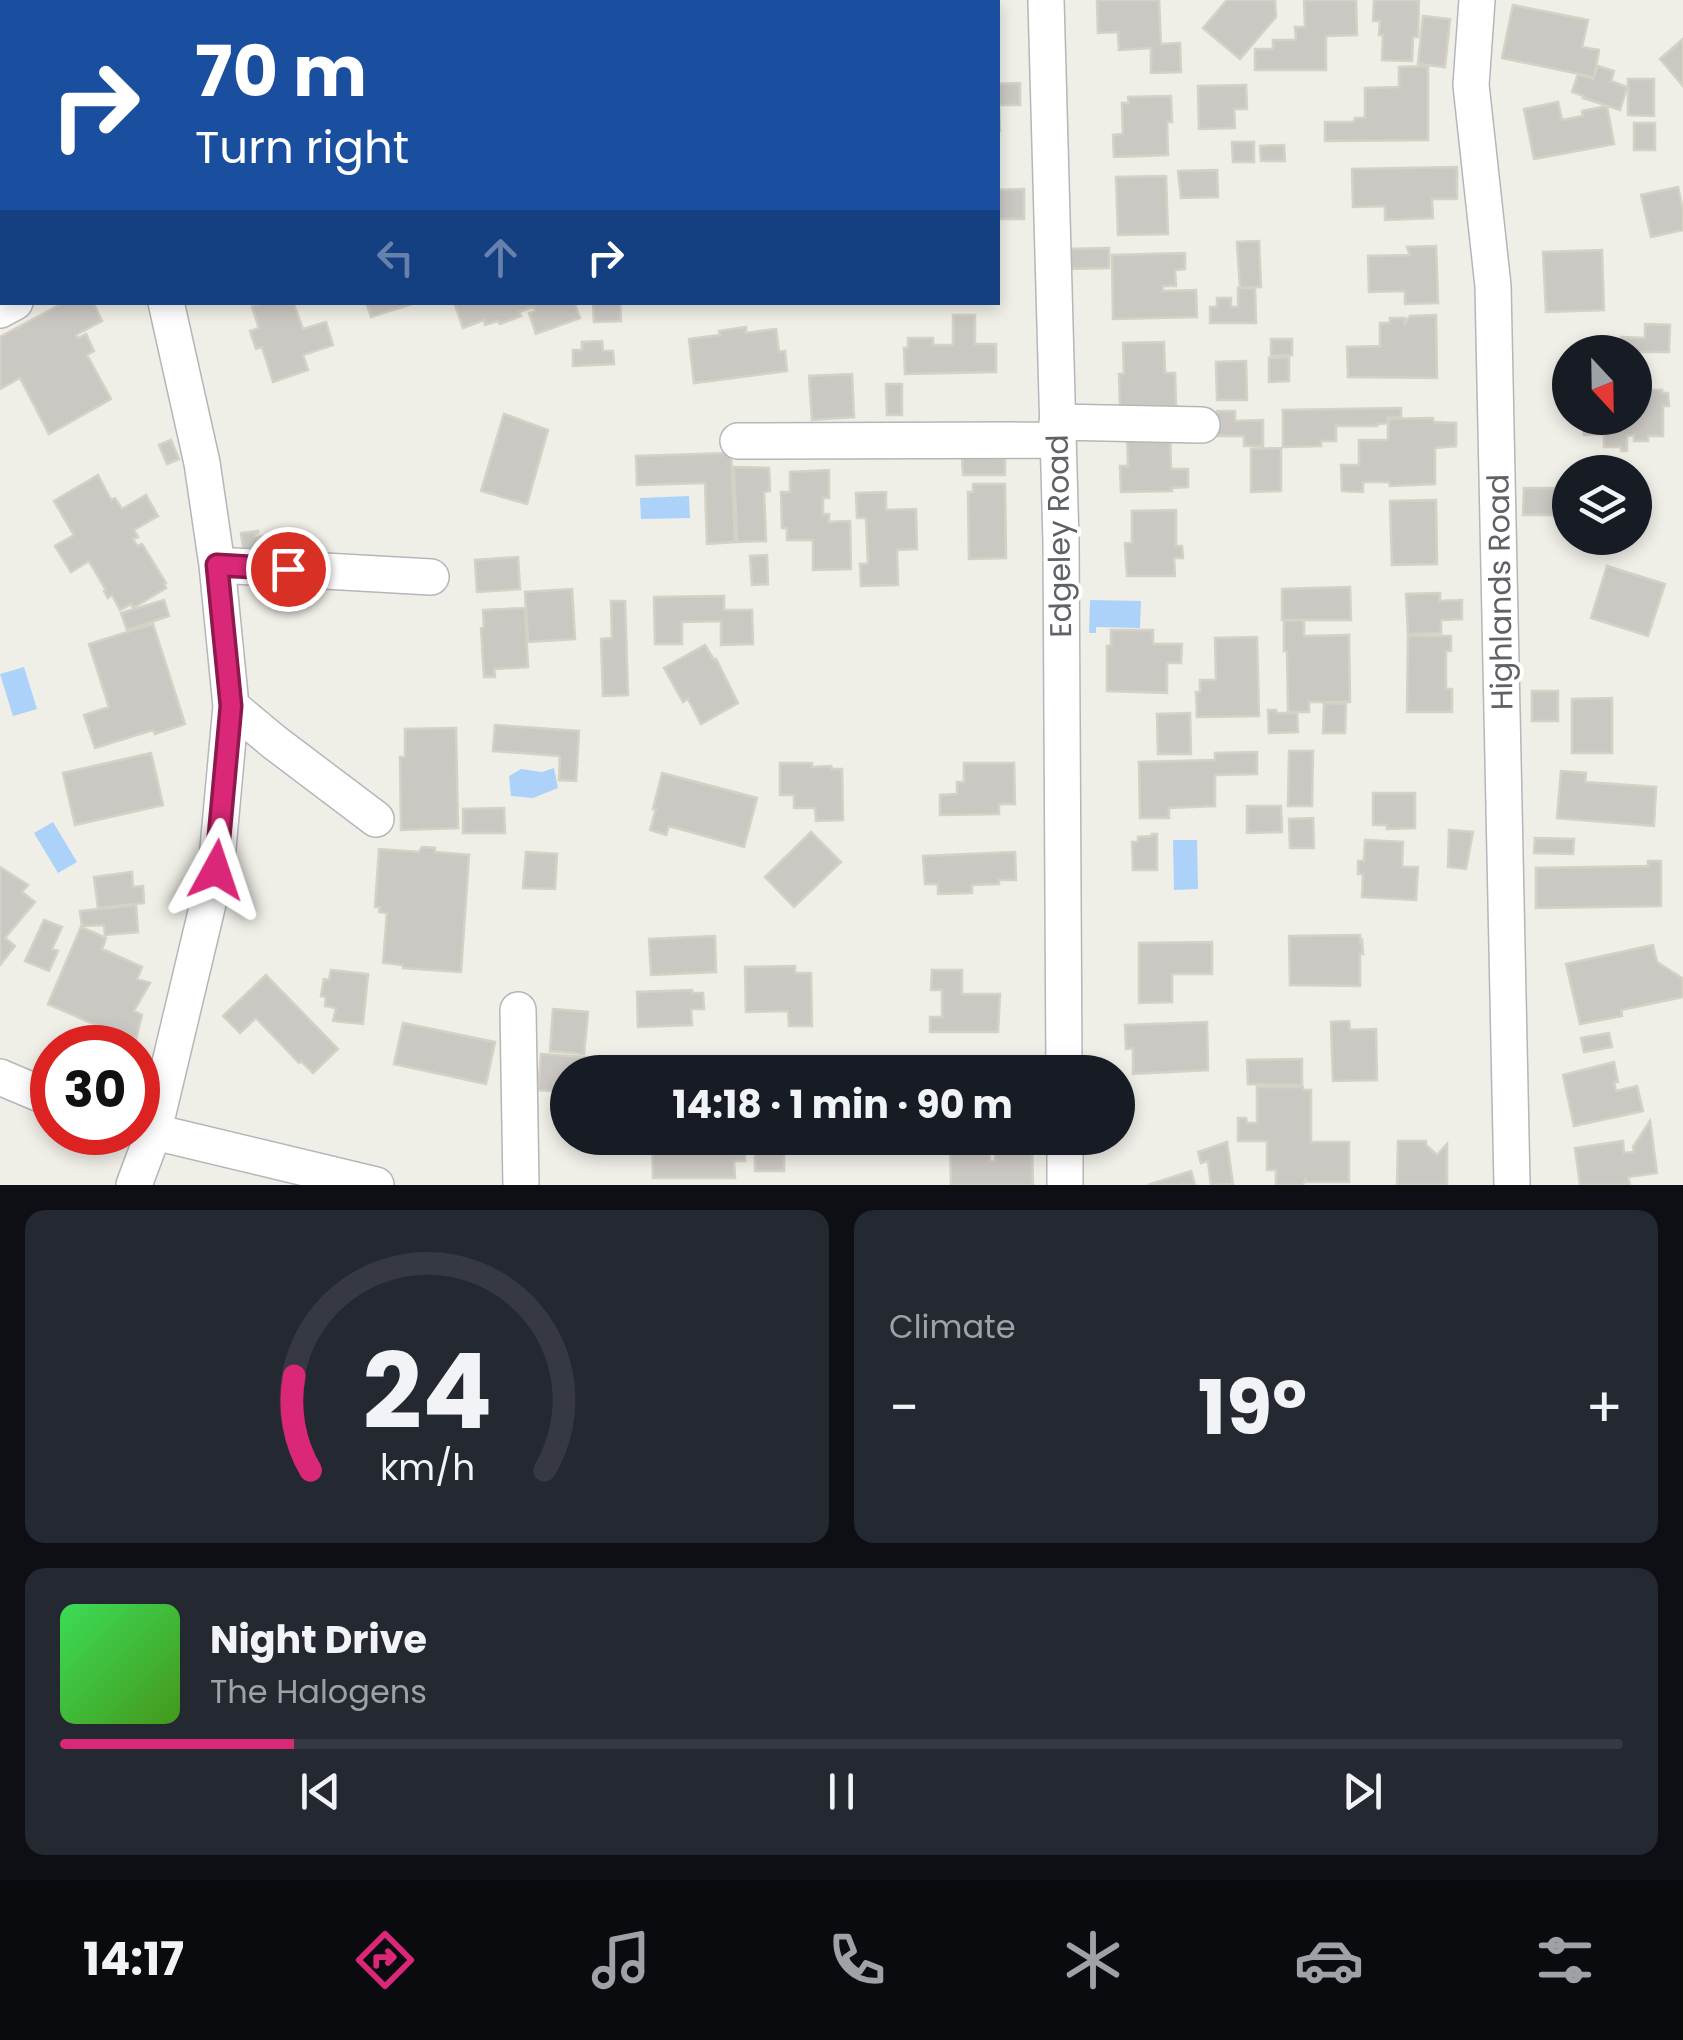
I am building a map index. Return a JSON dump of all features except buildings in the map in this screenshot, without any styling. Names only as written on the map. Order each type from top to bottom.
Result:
[{"type":"street","name":"Edgeley Road","points":[[1046,0],[1058,431],[1064,1055]]},
{"type":"street","name":"Highlands Road","points":[[1478,0],[1470,84],[1494,320],[1512,1185]]},
{"type":"street","points":[[160,1076],[216,870],[231,706],[202,463],[167,305]]},
{"type":"street","points":[[738,441],[1202,425]]},
{"type":"street","points":[[217,565],[432,577]]},
{"type":"street","points":[[231,706],[376,818]]},
{"type":"street","points":[[518,1010],[522,1185]]},
{"type":"street","points":[[0,1078],[30,1090]]},
{"type":"street","points":[[160,1135],[376,1185]]},
{"type":"street","points":[[134,1185],[140,1155]]},
{"type":"street","points":[[1065,1155],[1065,1185]]},
{"type":"water","points":[[689,496],[690,518],[641,519],[640,498]]},
{"type":"water","points":[[1090,600],[1141,601],[1140,628],[1096,627],[1096,633],[1089,633]]},
{"type":"water","points":[[24,667],[37,709],[13,716],[0,674]]},
{"type":"water","points":[[554,768],[558,788],[533,798],[511,796],[509,776],[521,769],[542,772]]},
{"type":"water","points":[[53,822],[77,862],[58,873],[34,833]]},
{"type":"water","points":[[1173,840],[1197,840],[1198,889],[1174,890]]},
{"type":"route","points":[[216,870],[231,706],[217,565],[288,569]]}]
